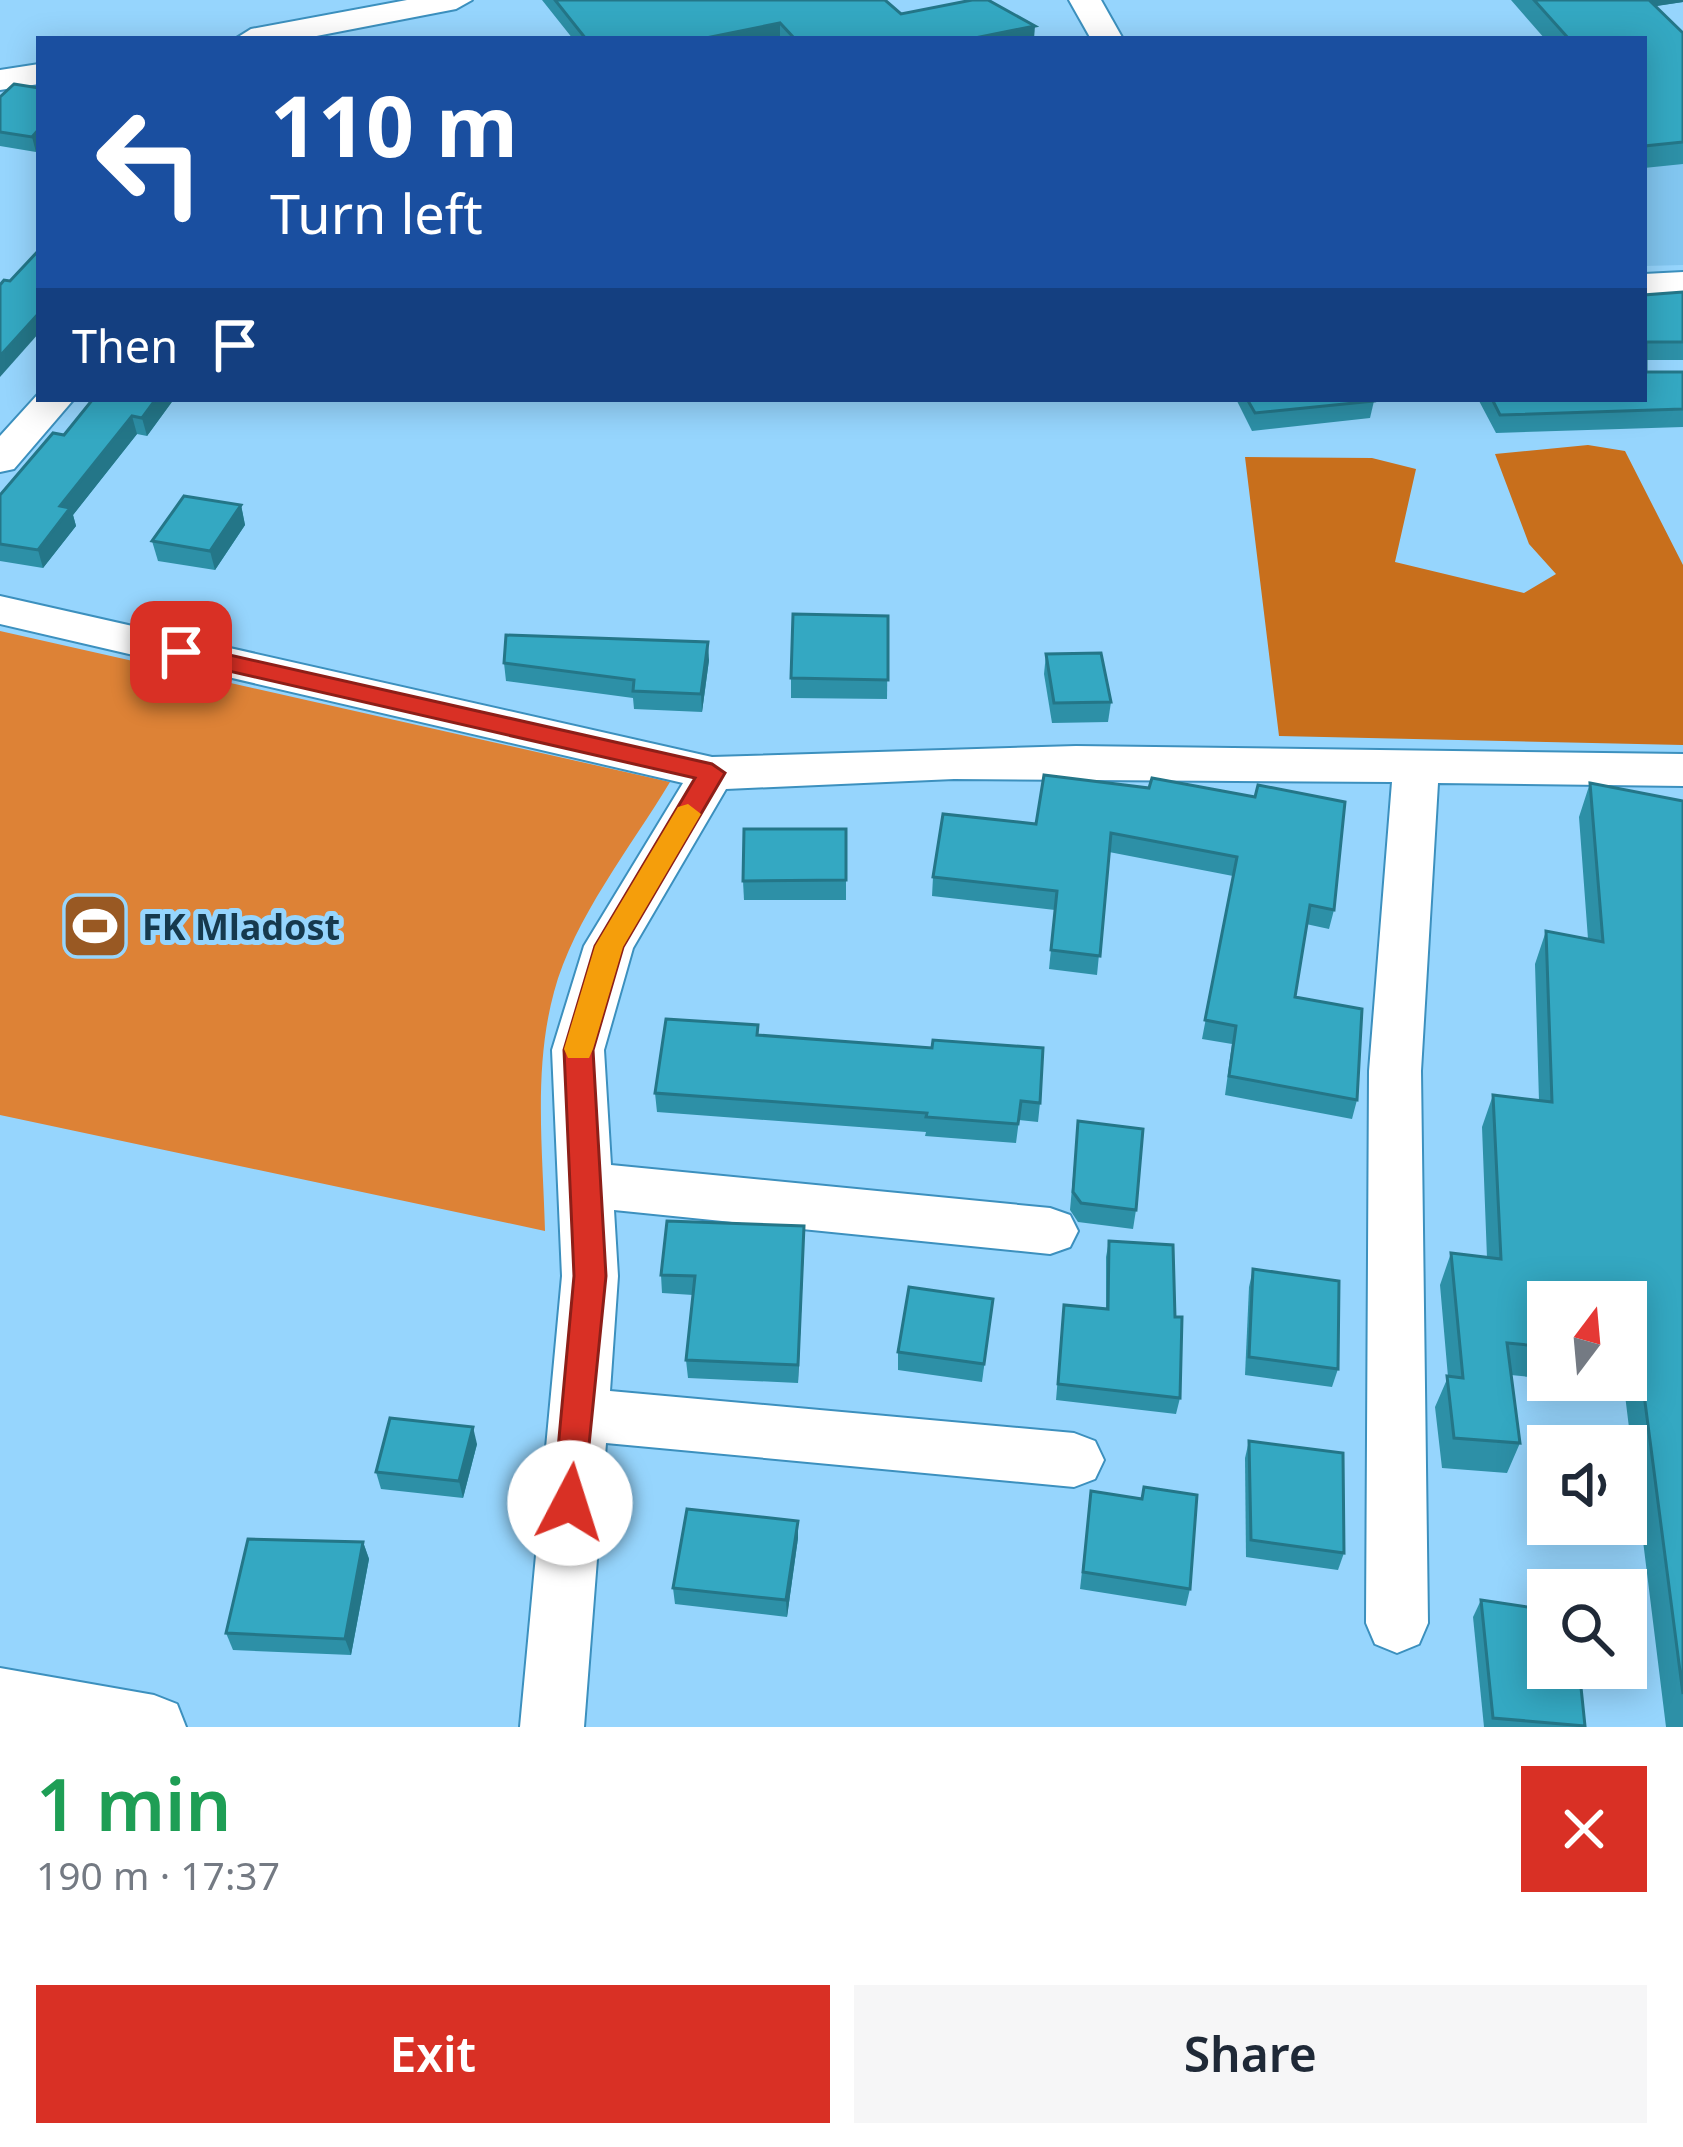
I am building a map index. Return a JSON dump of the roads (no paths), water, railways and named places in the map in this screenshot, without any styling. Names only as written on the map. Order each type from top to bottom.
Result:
[{"type":"street","points":[[267,36],[456,0]]},
{"type":"street","points":[[1084,0],[1105,36]]},
{"type":"street","points":[[0,80],[36,74]]},
{"type":"street","points":[[1647,284],[1683,283]]},
{"type":"street","points":[[0,460],[52,402]]},
{"type":"street","points":[[0,610],[712,773],[825,765],[1261,762],[1416,769],[1683,770]]},
{"type":"street","points":[[1397,1623],[1395,1071],[1416,769]]},
{"type":"street","points":[[551,1727],[590,1276],[581,1184],[578,1050],[609,946],[712,773]]},
{"type":"street","points":[[581,1184],[1050,1231]]},
{"type":"street","points":[[578,1414],[1074,1460]]},
{"type":"street","points":[[0,1700],[154,1727]]},
{"type":"place","name":"FK Mladost","points":[[95,926]]}]
